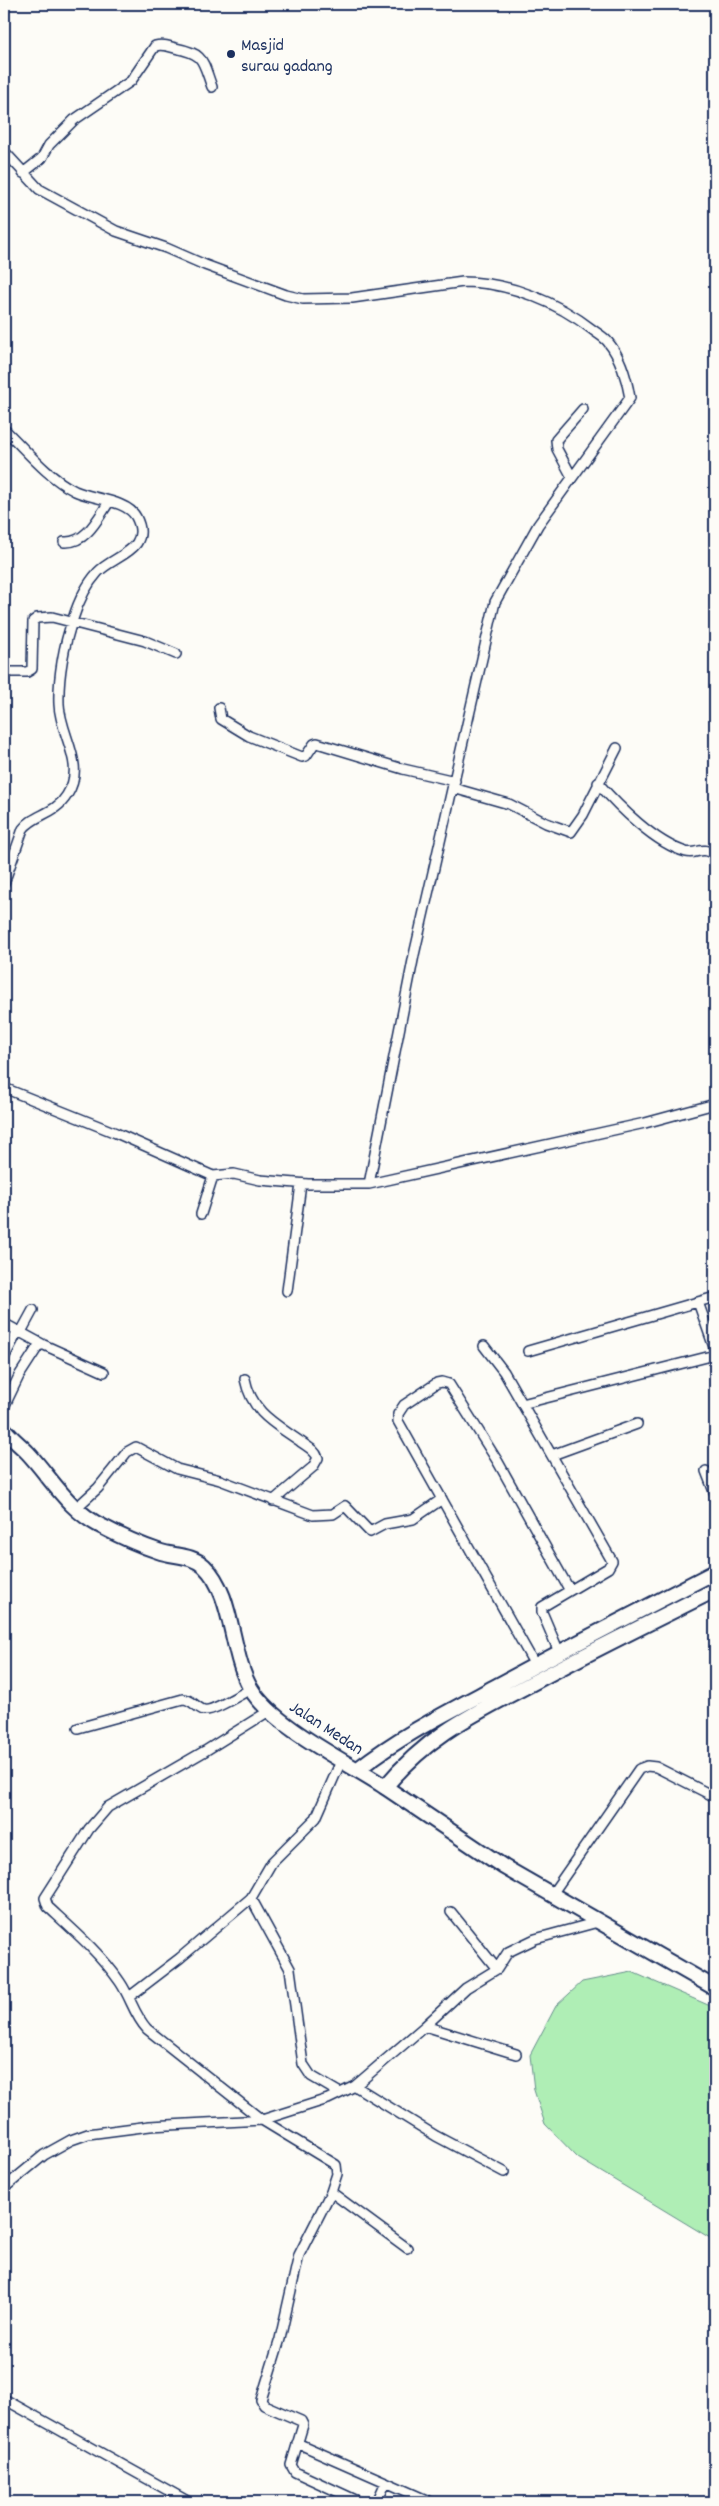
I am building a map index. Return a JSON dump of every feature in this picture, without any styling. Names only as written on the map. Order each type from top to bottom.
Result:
[{"type":"main road","name":"Jalan Medan","points":[[4,1429],[75,1509],[102,1527],[160,1552],[186,1556],[206,1568],[216,1582],[224,1602],[238,1657],[251,1689],[269,1711],[476,1849],[598,1922],[715,1988]]},
{"type":"main road","points":[[358,1769],[405,1737],[535,1665],[715,1572]]},
{"type":"main road","points":[[385,1787],[411,1759],[444,1731],[591,1652],[715,1590]]},
{"type":"street","points":[[23,173],[42,158],[49,145],[74,120],[136,77],[151,49],[161,45],[185,49],[198,55],[212,87]]},
{"type":"street","points":[[4,151],[8,161],[39,189],[116,231],[166,248],[205,265],[286,295],[303,299],[352,298],[463,282],[480,282],[515,290],[568,312],[608,342],[626,376],[630,398],[538,525],[495,602],[414,956],[369,1184]]},
{"type":"street","points":[[572,477],[557,449],[556,440],[583,409]]},
{"type":"street","points":[[4,429],[34,460],[73,490],[125,506],[134,514],[139,526],[138,539],[132,549],[105,565],[94,576],[79,603],[72,623],[61,676],[59,704],[60,717],[75,759],[73,782],[67,795],[52,812],[28,823],[23,829],[4,883]]},
{"type":"street","points":[[64,542],[77,540],[92,528],[109,502]]},
{"type":"street","points":[[4,672],[27,672],[32,669],[32,626],[37,618],[52,617],[145,641],[176,654]]},
{"type":"street","points":[[220,708],[221,719],[234,728],[302,757],[306,756],[314,744],[317,743],[509,804],[546,823],[571,832],[583,815],[617,748]]},
{"type":"street","points":[[598,783],[619,806],[641,825],[672,846],[690,852],[706,850],[715,855]]},
{"type":"street","points":[[4,1088],[116,1132],[213,1176],[234,1174],[260,1180],[301,1184],[369,1184],[645,1123],[715,1104]]},
{"type":"street","points":[[201,1214],[213,1176]]},
{"type":"street","points":[[287,1291],[301,1184]]},
{"type":"street","points":[[528,1351],[715,1297]]},
{"type":"street","points":[[698,1302],[715,1350]]},
{"type":"street","points":[[4,1358],[33,1310]]},
{"type":"street","points":[[5,1324],[42,1344],[104,1372]]},
{"type":"street","points":[[4,1407],[19,1376],[38,1346],[42,1344]]},
{"type":"street","points":[[484,1346],[501,1367],[612,1561],[608,1568],[569,1589],[543,1606],[541,1610],[559,1652]]},
{"type":"street","points":[[522,1404],[715,1355]]},
{"type":"street","points":[[244,1379],[247,1391],[258,1410],[311,1449],[317,1456],[313,1468],[273,1501]]},
{"type":"street","points":[[535,1665],[397,1416],[404,1405],[431,1386],[442,1382],[451,1386],[498,1462],[569,1589]]},
{"type":"street","points":[[552,1455],[637,1424]]},
{"type":"street","points":[[75,1509],[98,1488],[127,1452],[136,1447],[177,1469],[220,1480],[273,1501],[316,1515],[333,1514],[346,1506],[370,1532],[386,1524],[413,1519],[442,1499]]},
{"type":"street","points":[[706,1471],[715,1494]]},
{"type":"street","points":[[78,1728],[183,1698],[203,1710],[210,1710],[251,1689]]},
{"type":"street","points":[[269,1711],[205,1751],[108,1807],[89,1829],[45,1898],[48,1907],[111,1970],[129,1997],[135,2015],[147,2029],[262,2120],[336,2165],[337,2174],[331,2192],[299,2255],[280,2339],[262,2400],[264,2405],[301,2421],[303,2425],[291,2465],[295,2472],[360,2502]]},
{"type":"street","points":[[129,1997],[180,1958],[251,1898],[272,1862],[316,1818],[342,1759]]},
{"type":"street","points":[[552,1894],[639,1769],[647,1766],[656,1767],[715,1797]]},
{"type":"street","points":[[251,1898],[290,1969],[303,2064],[312,2076],[340,2093]]},
{"type":"street","points":[[452,1912],[497,1970]]},
{"type":"street","points":[[4,2188],[44,2155],[71,2140],[88,2134],[150,2126],[262,2120],[322,2102],[355,2086],[466,1988],[497,1970],[508,1952],[535,1938],[598,1922]]},
{"type":"street","points":[[425,2026],[516,2054]]},
{"type":"street","points":[[355,2086],[436,2136],[504,2172]]},
{"type":"street","points":[[331,2192],[407,2248]]},
{"type":"street","points":[[4,2399],[189,2502]]},
{"type":"street","points":[[297,2443],[431,2502]]},
{"type":"street","points":[[377,2502],[386,2482]]},
{"type":"green space","points":[[632,1972],[715,2008],[715,2241],[578,2158],[545,2124],[534,2090],[530,2055],[556,2006],[582,1982]]},
{"type":"place","name":"Masjid surau gadang","points":[[231,54]]}]
